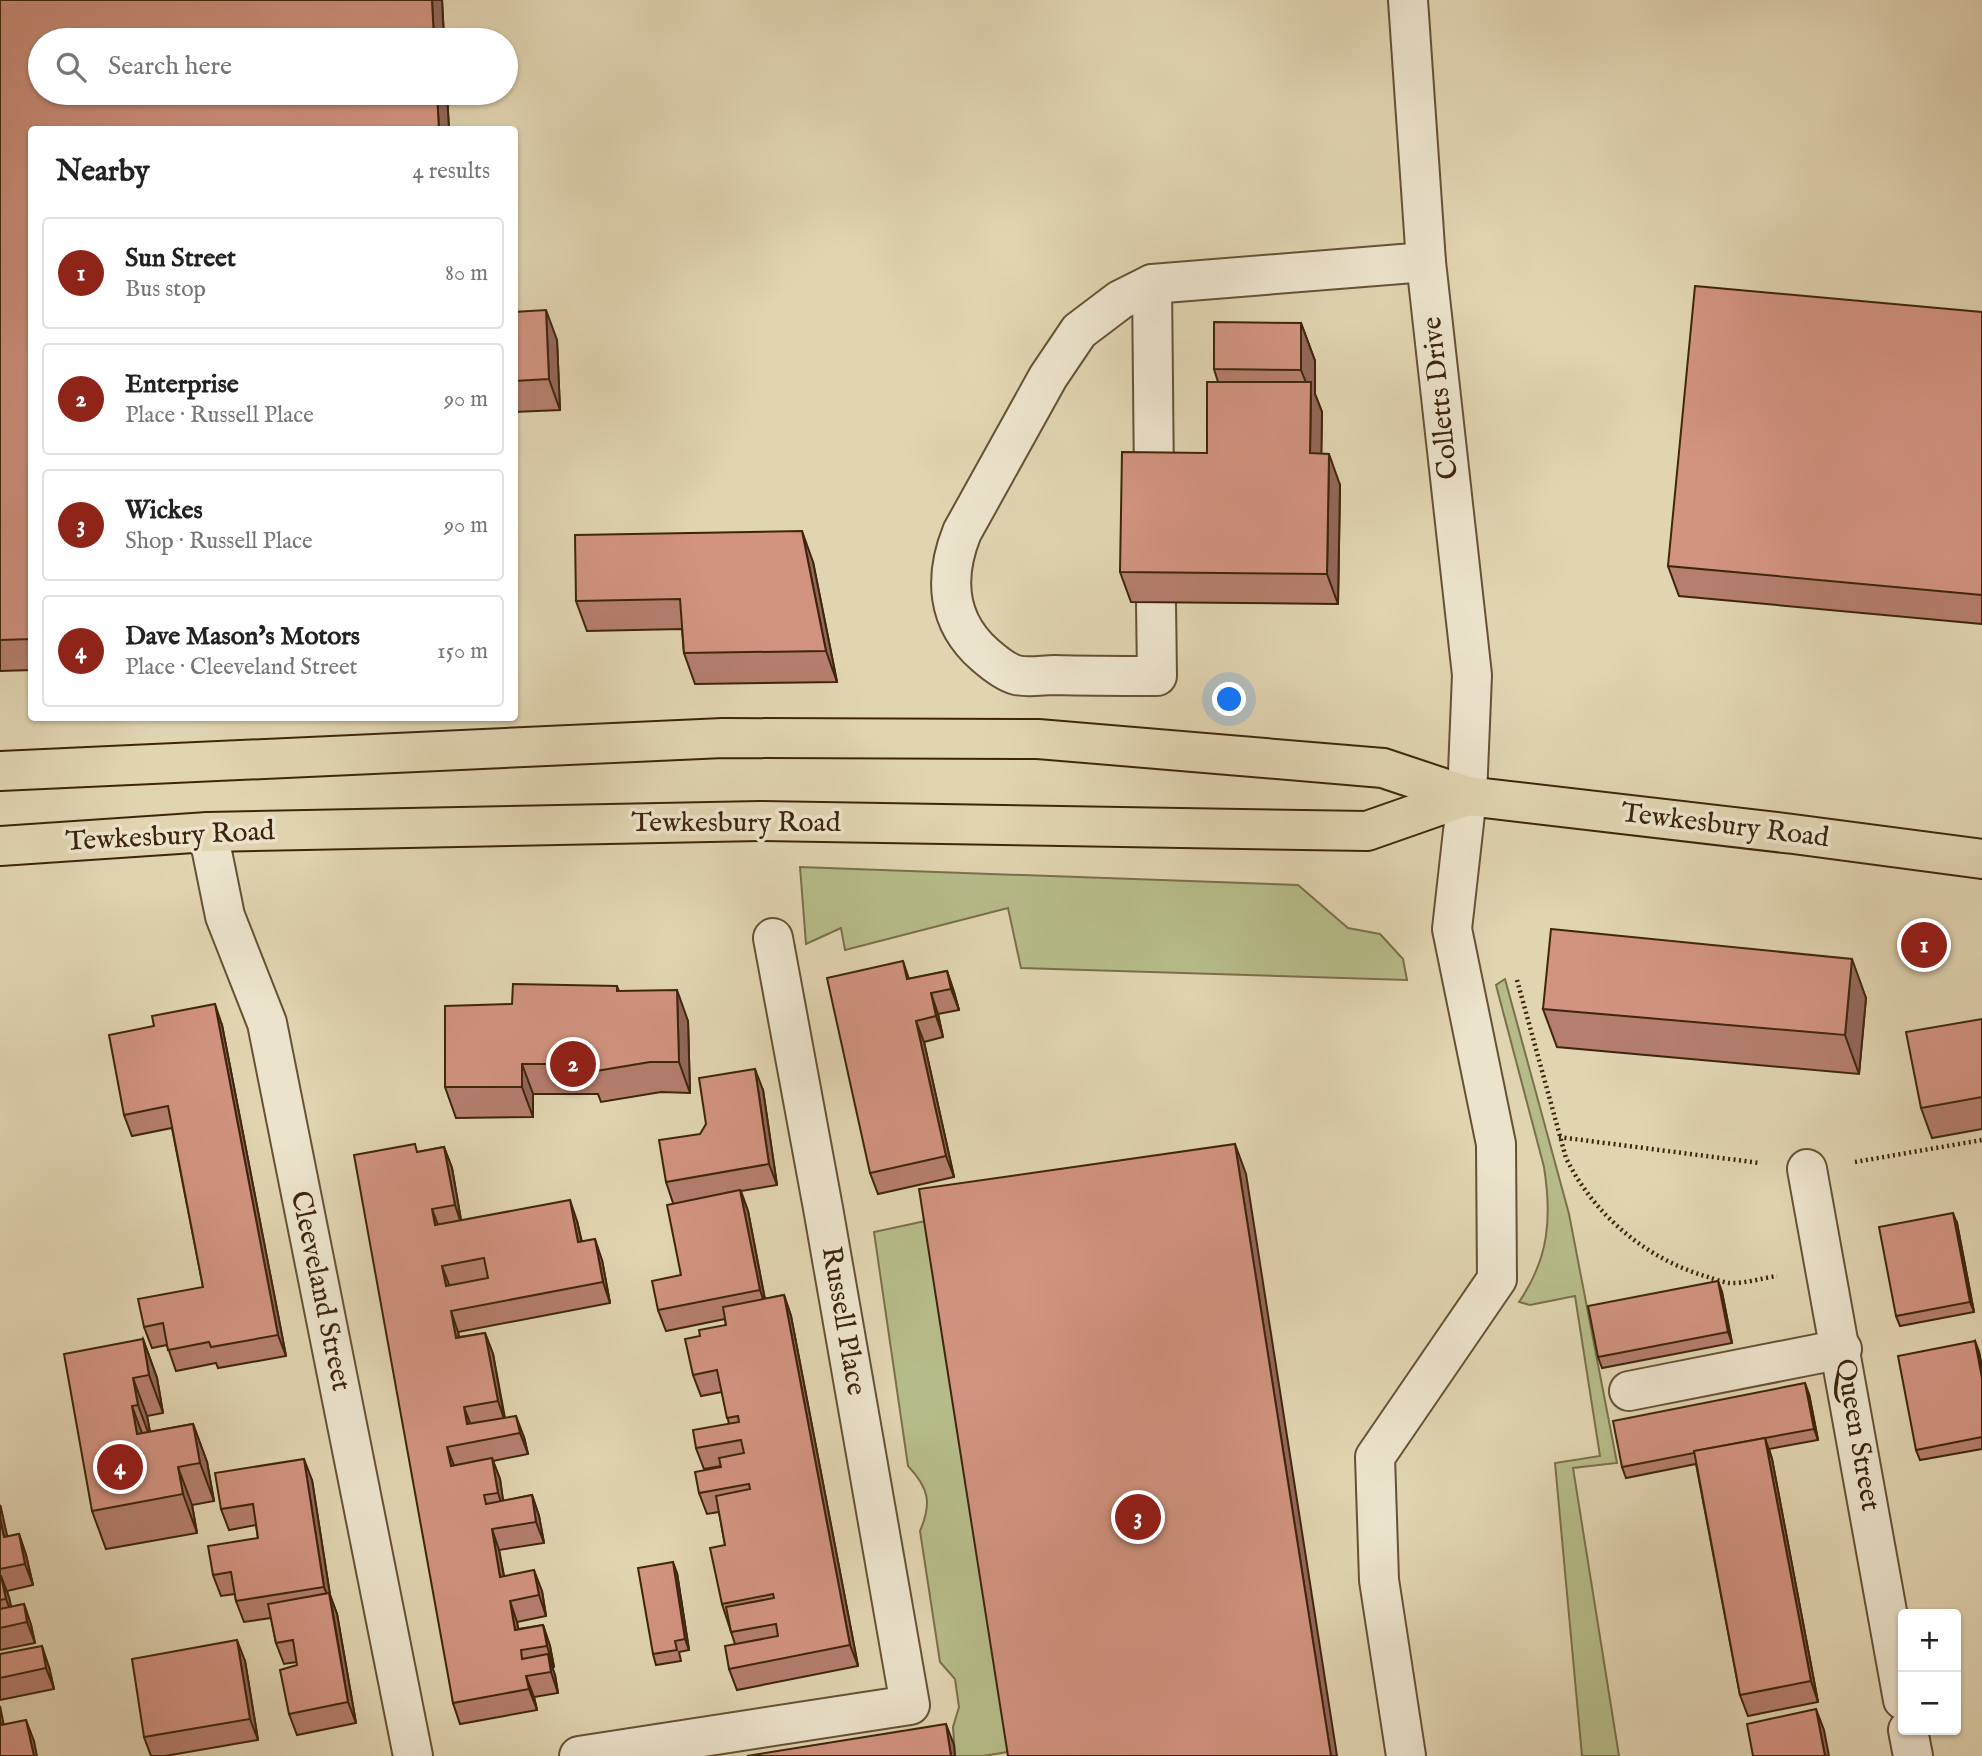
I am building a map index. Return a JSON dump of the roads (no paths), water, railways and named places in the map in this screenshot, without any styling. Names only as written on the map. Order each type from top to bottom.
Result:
[{"type":"highway","name":"Tewkesbury Road","points":[[0,771],[723,738],[1038,739],[1383,768],[1467,796],[1982,859]]},
{"type":"highway","name":"Tewkesbury Road","points":[[0,846],[208,832],[760,821],[1367,831],[1467,796]]},
{"type":"street","name":"Colletts Drive","points":[[1406,1756],[1379,1580],[1375,1457],[1497,1279],[1496,1144],[1452,929],[1467,796],[1472,675],[1426,262],[1408,0]]},
{"type":"street","points":[[1156,603],[1157,676],[1016,675],[993,663],[974,645],[960,624],[953,601],[950,577],[953,554],[962,532],[1048,377],[1079,331],[1120,300],[1152,284],[1426,262]]},
{"type":"street","points":[[1152,284],[1154,482]]},
{"type":"street","name":"Cleeveland Street","points":[[208,832],[225,916],[267,1023],[413,1756]]},
{"type":"street","name":"Russell Place","points":[[579,1756],[910,1704],[773,938]]},
{"type":"street","name":"Queen Street","points":[[1807,1169],[1842,1349],[1898,1672]]},
{"type":"street","points":[[1629,1391],[1842,1349]]},
{"type":"street","points":[[1909,1735],[1913,1756]]},
{"type":"place","name":"Sun Street","points":[[1924,945]]},
{"type":"place","name":"Enterprise","points":[[573,1064]]},
{"type":"place","name":"Dave Mason's Motors","points":[[120,1467]]},
{"type":"place","name":"Wickes","points":[[1138,1517]]}]
